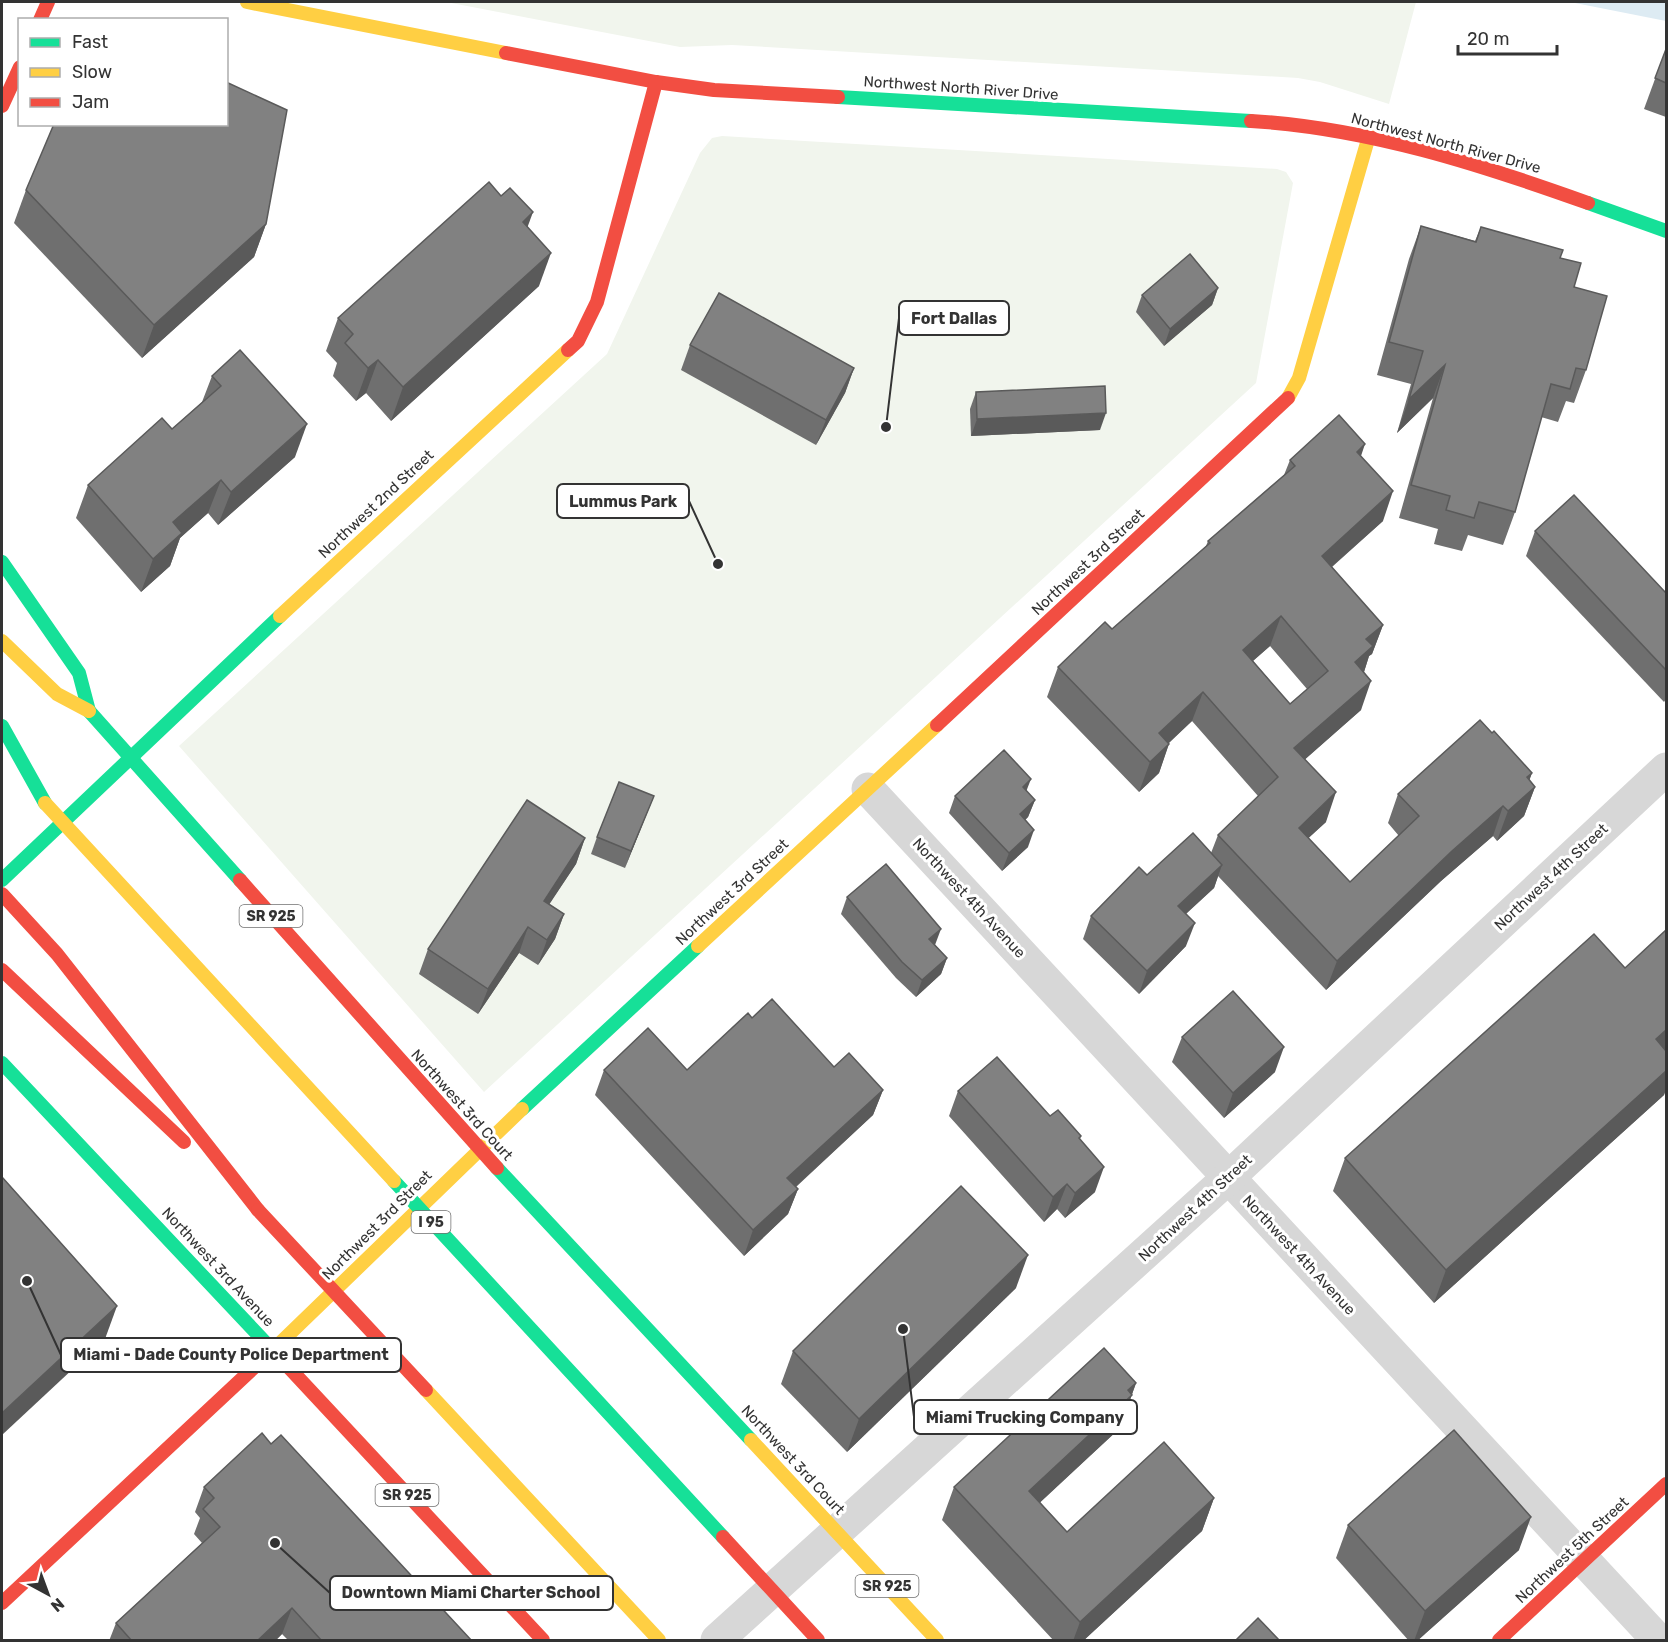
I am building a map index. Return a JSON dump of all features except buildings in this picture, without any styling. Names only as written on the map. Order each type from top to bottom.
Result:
[{"type":"main road","points":[[41,18],[48,2]]},
{"type":"main road","name":"Northwest North River Drive","points":[[247,2],[656,82],[725,91],[1277,123],[1369,136],[1538,185],[1666,231]]},
{"type":"main road","points":[[2,106],[18,71]]},
{"type":"main road","name":"Northwest 2nd Street","points":[[2,879],[578,341],[597,302],[656,82]]},
{"type":"main road","name":"Northwest 3rd Street","points":[[2,1603],[272,1350],[479,1149],[1286,401],[1299,378],[1369,136]]},
{"type":"main road","name":"Northwest 3rd Court","points":[[2,562],[79,673],[89,711],[129,758],[479,1149],[937,1641]]},
{"type":"main road","points":[[2,641],[57,694],[89,711]]},
{"type":"main road","points":[[2,726],[45,803]]},
{"type":"main road","name":"I 95","points":[[9,767],[45,803],[818,1641]]},
{"type":"main road","points":[[2,894],[57,954],[258,1210]]},
{"type":"main road","points":[[2,970],[258,1210],[659,1641]]},
{"type":"main road","name":"Northwest 3rd Avenue","points":[[2,1063],[38,1104],[98,1162],[543,1641]]},
{"type":"main road","name":"Northwest 3rd Avenue","points":[[2,1082],[38,1104]]},
{"type":"main road","name":"Northwest 5th Street","points":[[1499,1641],[1666,1484]]},
{"type":"street","name":"Northwest 4th Street","points":[[717,1641],[1228,1178],[1666,769]]},
{"type":"street","name":"Northwest 4th Avenue","points":[[868,789],[1658,1641]]},
{"type":"shaded area","points":[[446,2],[1416,2],[1389,104],[1320,82],[1298,78],[732,45],[680,47]]},
{"type":"shaded area","points":[[1570,2],[1666,2],[1666,21]]},
{"type":"shaded area","points":[[722,136],[1277,169],[1286,172],[1293,183],[1256,383],[484,1092],[179,746],[607,354],[700,153],[712,138]]},
{"type":"traffic: fast","points":[[838,97],[1251,121]]},
{"type":"traffic: fast","points":[[1588,203],[1666,231]]},
{"type":"traffic: fast","points":[[2,562],[79,673],[89,711]]},
{"type":"traffic: fast","points":[[2,880],[280,616]]},
{"type":"traffic: fast","points":[[89,711],[240,880]]},
{"type":"traffic: fast","points":[[2,726],[45,803]]},
{"type":"traffic: fast","points":[[522,1109],[698,946]]},
{"type":"traffic: fast","points":[[2,1063],[280,1358]]},
{"type":"traffic: fast","points":[[497,1168],[751,1440]]},
{"type":"traffic: fast","points":[[394,1181],[723,1537]]},
{"type":"traffic: slow","points":[[247,2],[506,53]]},
{"type":"traffic: slow","points":[[1288,398],[1299,378],[1369,136]]},
{"type":"traffic: slow","points":[[280,616],[568,350]]},
{"type":"traffic: slow","points":[[2,641],[57,694],[89,711]]},
{"type":"traffic: slow","points":[[698,946],[937,725]]},
{"type":"traffic: slow","points":[[45,803],[394,1181]]},
{"type":"traffic: slow","points":[[277,1346],[522,1109]]},
{"type":"traffic: slow","points":[[426,1390],[659,1640]]},
{"type":"traffic: slow","points":[[751,1440],[937,1640]]},
{"type":"traffic: jam","points":[[41,18],[48,2]]},
{"type":"traffic: jam","points":[[506,53],[656,82],[714,90],[838,97]]},
{"type":"traffic: jam","points":[[2,106],[18,71]]},
{"type":"traffic: jam","points":[[568,350],[578,341],[597,302],[656,82]]},
{"type":"traffic: jam","points":[[1251,121],[1338,131],[1422,150],[1588,203]]},
{"type":"traffic: jam","points":[[937,725],[1288,398]]},
{"type":"traffic: jam","points":[[240,880],[497,1168]]},
{"type":"traffic: jam","points":[[2,894],[57,954],[258,1210]]},
{"type":"traffic: jam","points":[[2,970],[184,1142]]},
{"type":"traffic: jam","points":[[258,1210],[426,1390]]},
{"type":"traffic: jam","points":[[2,1603],[277,1346]]},
{"type":"traffic: jam","points":[[280,1358],[543,1640]]},
{"type":"traffic: jam","points":[[1499,1640],[1666,1484]]},
{"type":"traffic: jam","points":[[723,1537],[818,1640]]},
{"type":"place","name":"Fort Dallas","points":[[886,427]]},
{"type":"place","name":"Lummus Park","points":[[718,564]]},
{"type":"place","name":"Miami - Dade County Police Department","points":[[27,1281]]},
{"type":"place","name":"Miami Trucking Company","points":[[903,1329]]},
{"type":"place","name":"Downtown Miami Charter School","points":[[275,1543]]}]
